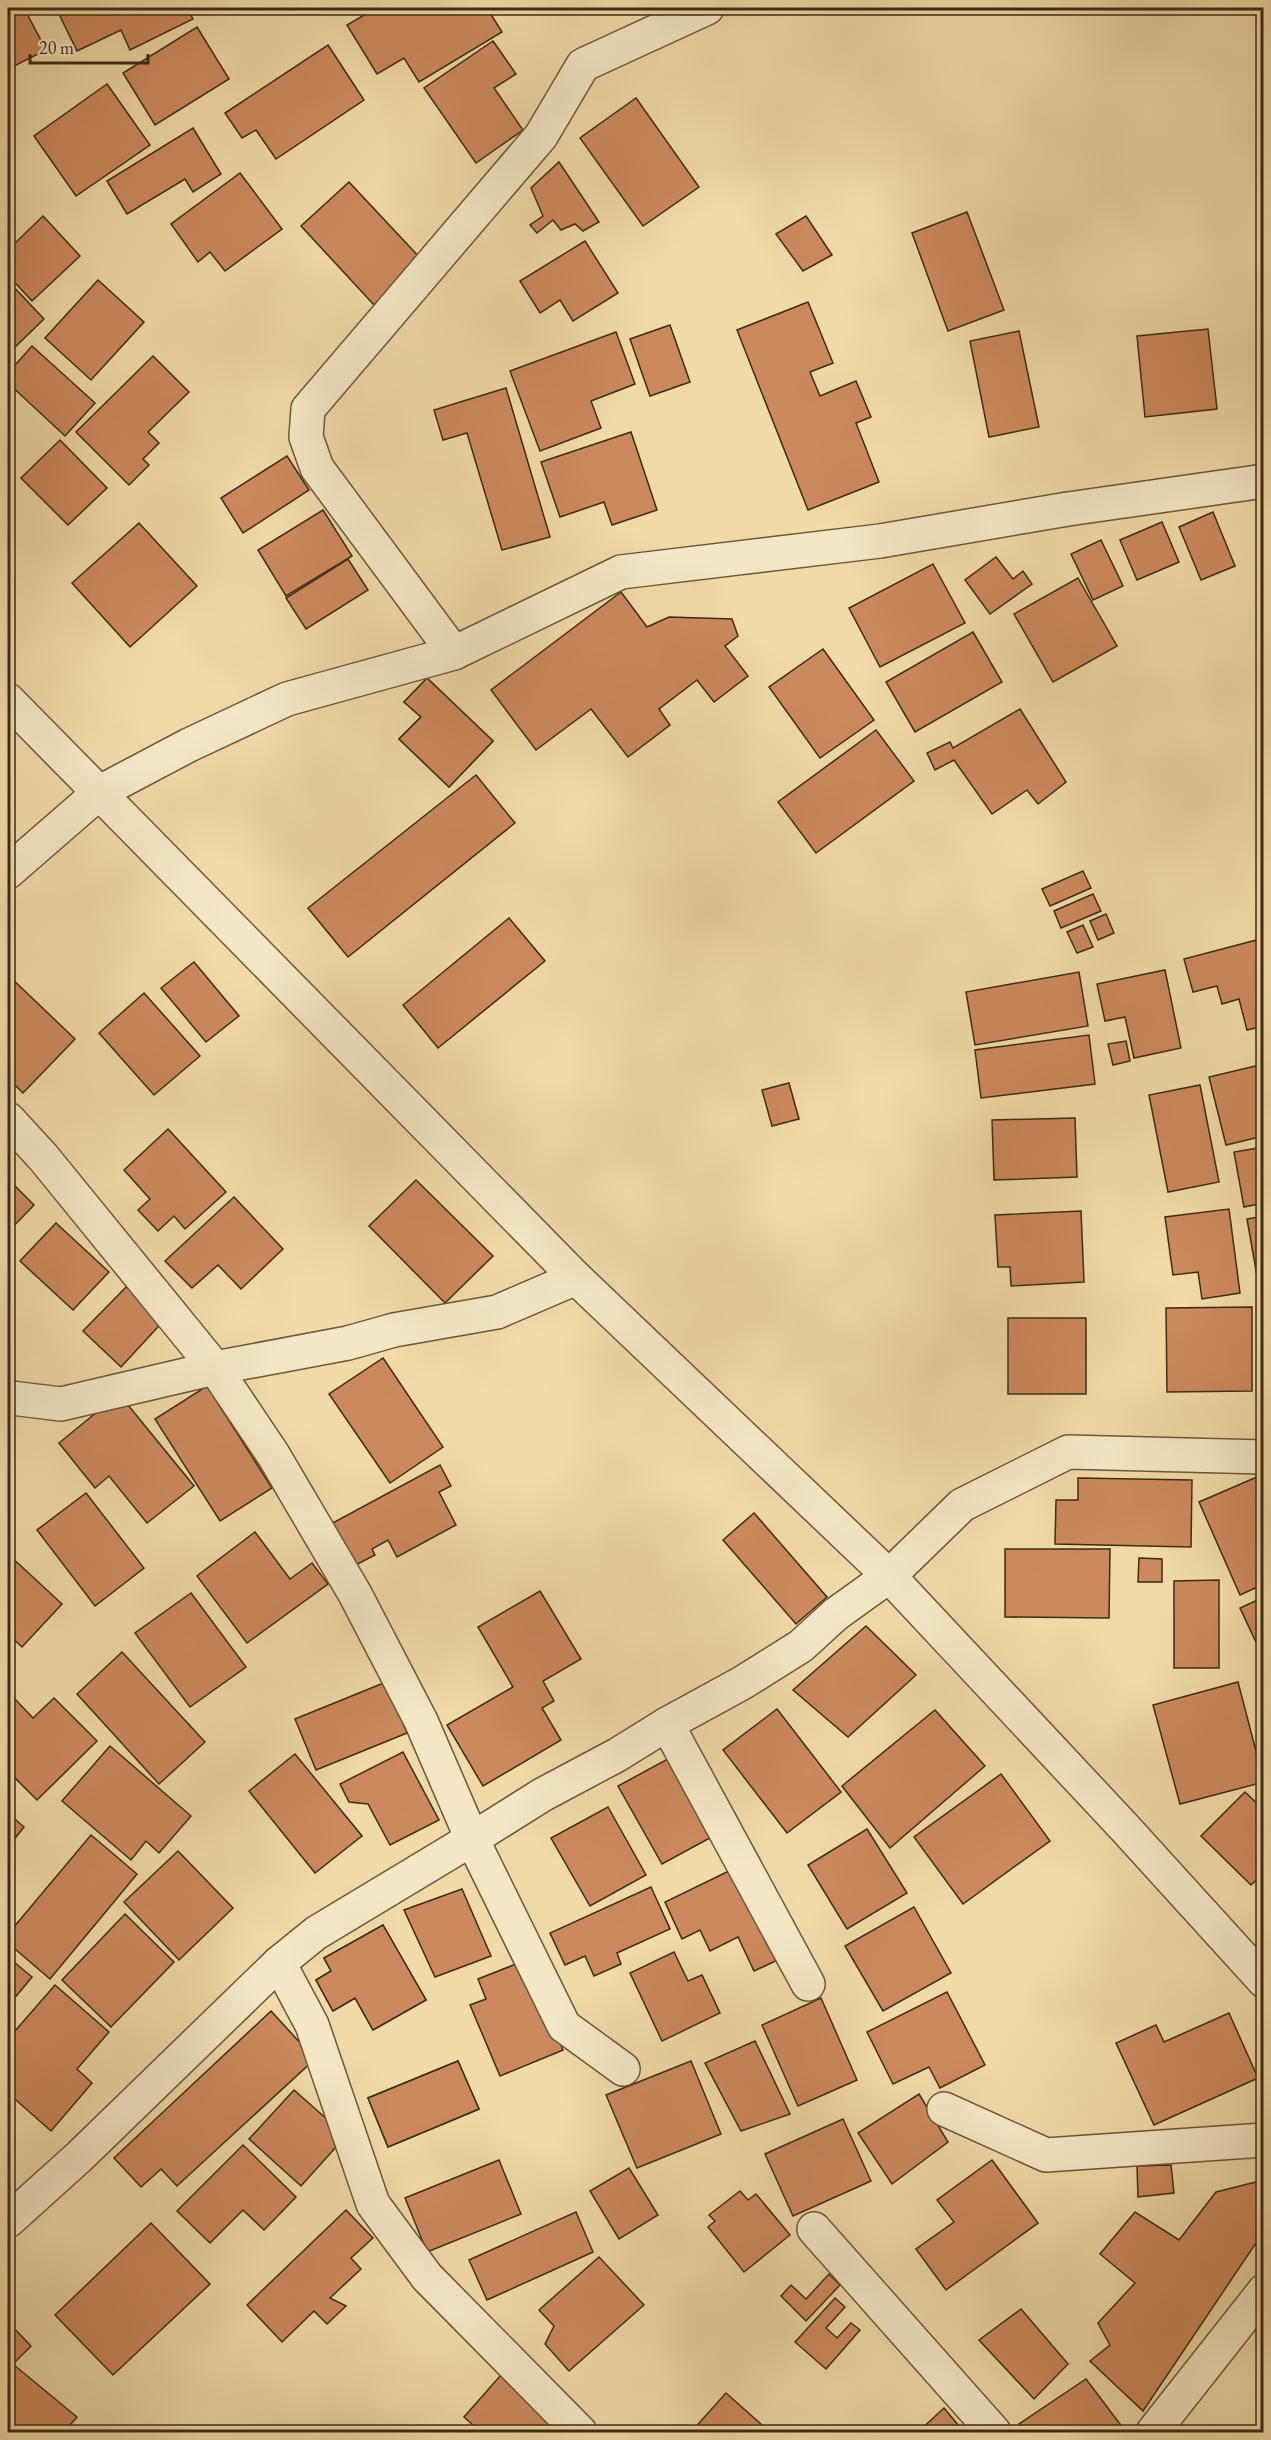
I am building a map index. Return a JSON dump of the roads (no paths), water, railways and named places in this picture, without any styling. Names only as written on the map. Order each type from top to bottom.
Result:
[{"type":"street","points":[[454,654],[317,468],[306,437],[308,409],[541,136],[583,65],[707,8]]},
{"type":"street","points":[[8,872],[100,792],[189,745],[287,699],[454,654],[621,572],[880,541],[1068,509],[1263,481]]},
{"type":"street","points":[[8,700],[576,1278],[889,1576],[1132,1835],[1263,1981]]},
{"type":"street","points":[[8,1119],[43,1157],[215,1368],[274,1456],[355,1594],[421,1721],[472,1839],[564,2026],[623,2068]]},
{"type":"street","points":[[8,1396],[61,1404],[215,1368],[348,1343],[394,1329],[497,1312],[576,1278]]},
{"type":"street","points":[[8,2221],[80,2156],[279,1963],[316,1933],[542,1795],[617,1755],[801,1646],[836,1614],[889,1576],[962,1505],[1068,1452],[1263,1457]]},
{"type":"street","points":[[667,1724],[808,1984]]},
{"type":"street","points":[[279,1963],[312,2025],[373,2204],[427,2277],[580,2433]]},
{"type":"street","points":[[944,2109],[1046,2155],[1263,2140]]},
{"type":"street","points":[[814,2229],[994,2433]]},
{"type":"street","points":[[1153,2433],[1263,2292]]}]
